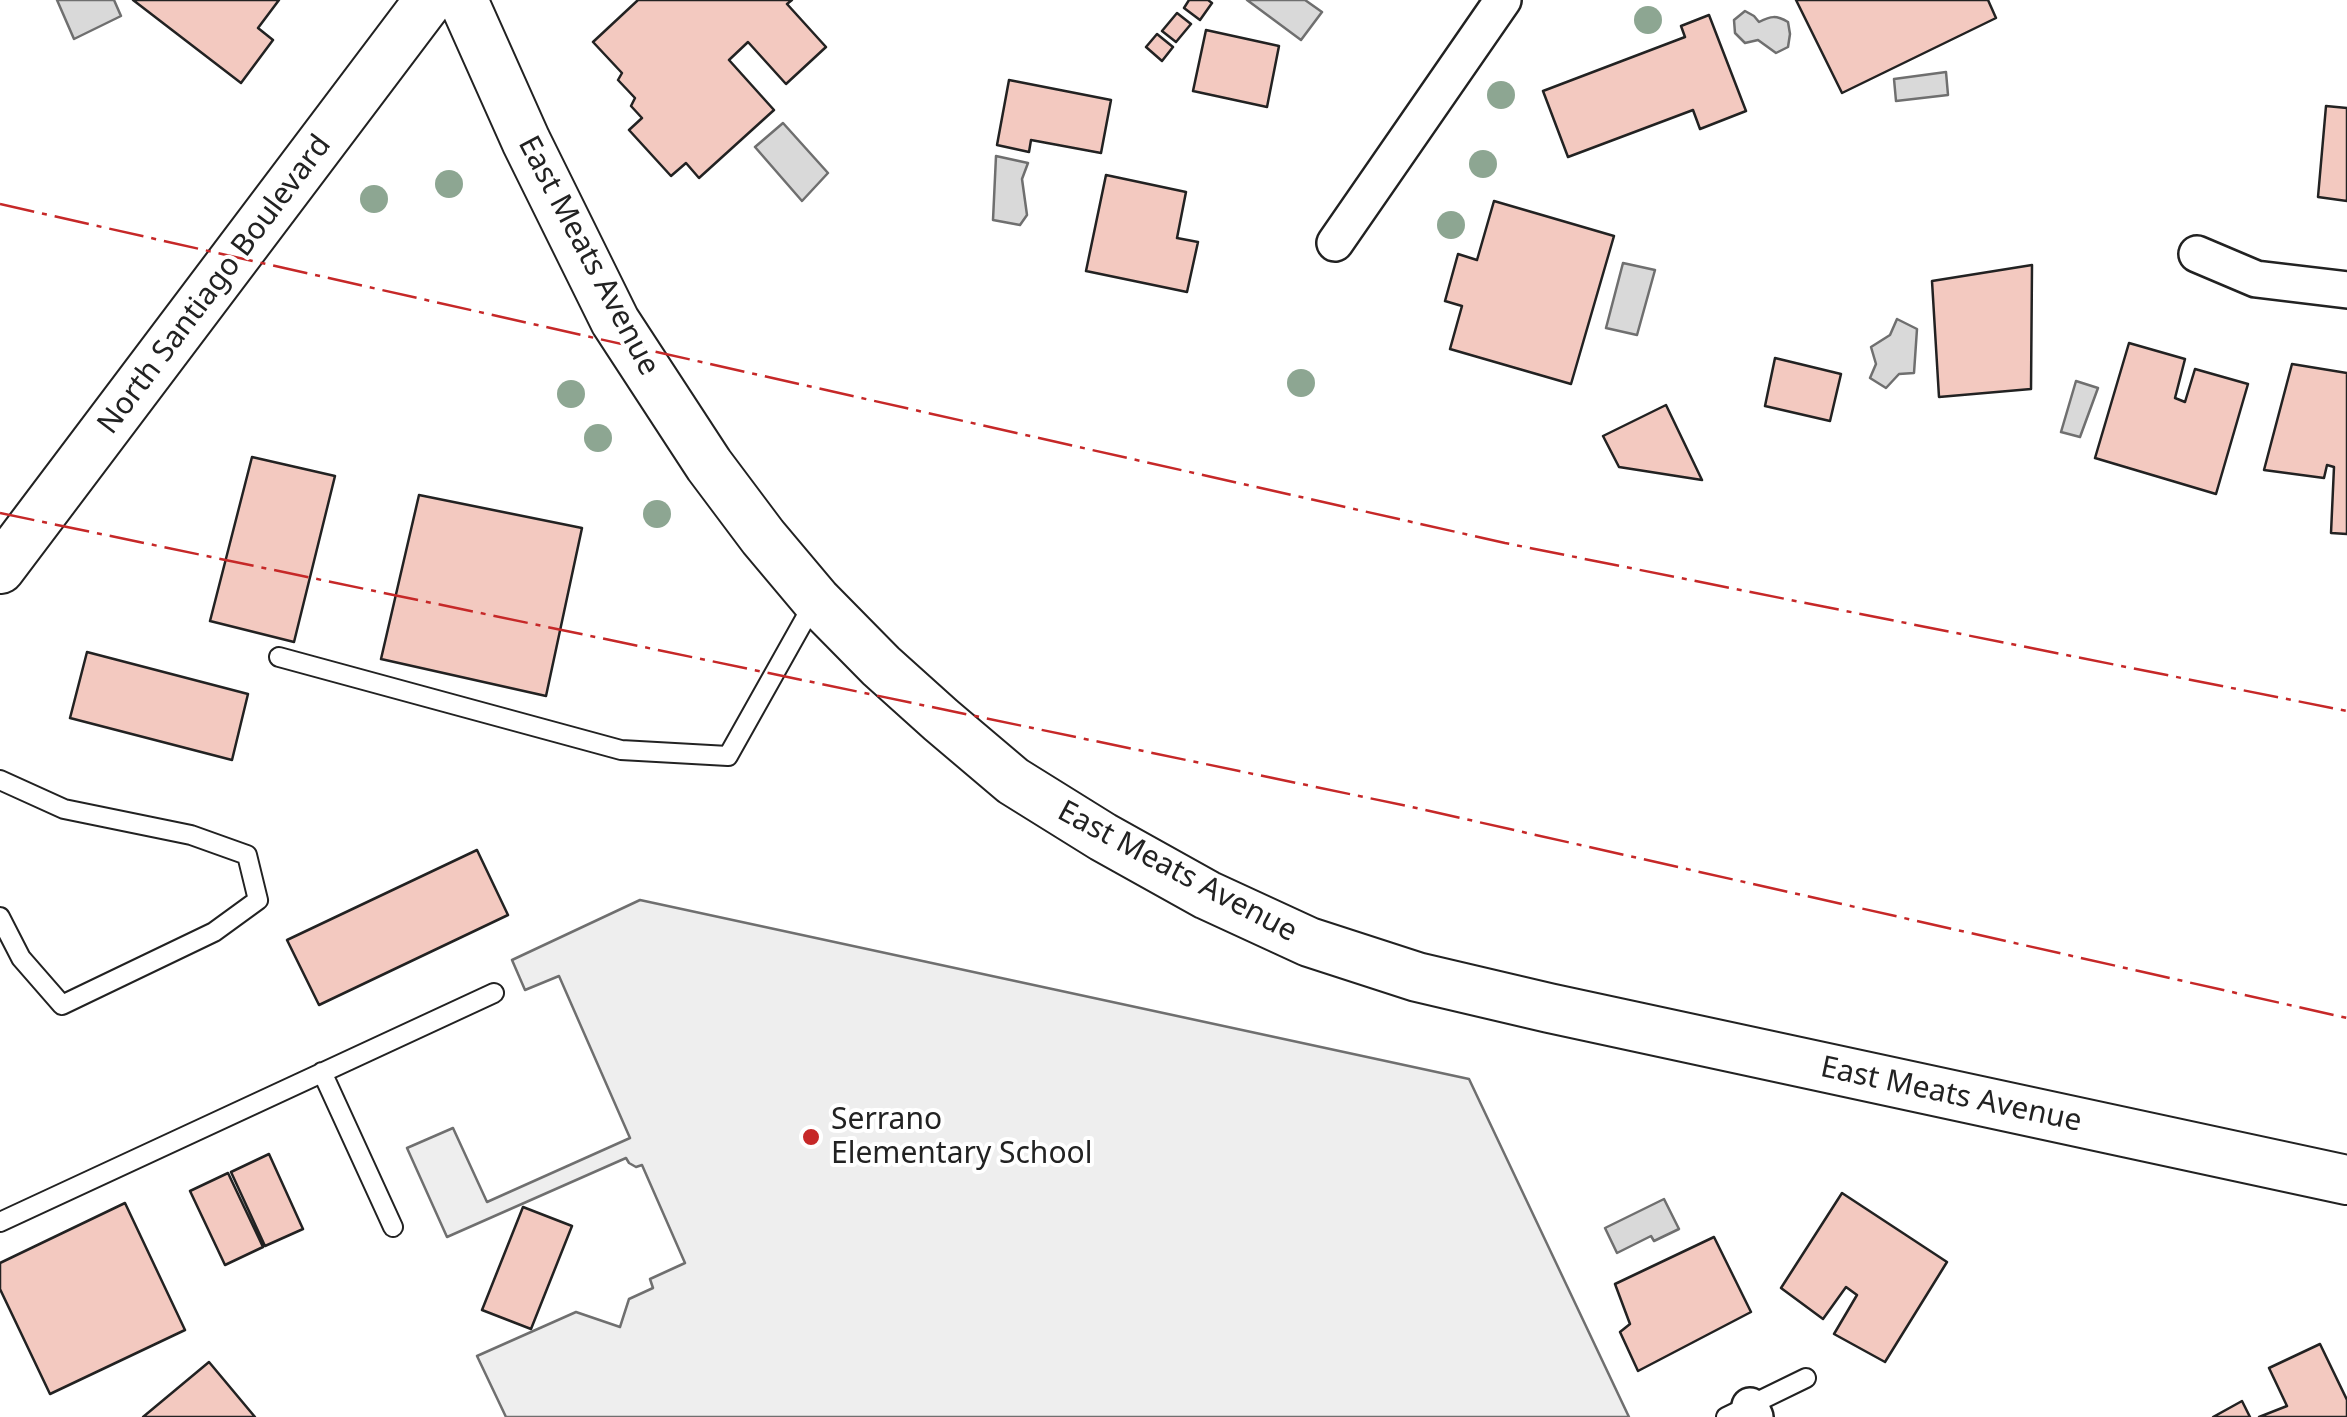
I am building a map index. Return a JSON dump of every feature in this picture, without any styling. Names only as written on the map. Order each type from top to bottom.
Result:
[{"type":"street","name":"North Santiago Boulevard","points":[[0,569],[429,0]]},
{"type":"street","name":"East Meats Avenue","points":[[464,0],[526,141],[615,321],[709,465],[816,600],[892,677],[1013,781],[1190,885],[1309,942],[1418,977],[2347,1180]]},
{"type":"street","points":[[1335,243],[1503,0]]},
{"type":"street","points":[[2197,254],[2256,280],[2347,290]]},
{"type":"lane","points":[[278,658],[622,750],[728,756],[816,600]]},
{"type":"lane","points":[[0,780],[64,808],[191,835],[247,854],[258,900],[214,932],[62,1005],[21,958],[0,918]]},
{"type":"lane","points":[[0,1222],[494,993]]},
{"type":"lane","points":[[322,1072],[393,1227]]},
{"type":"lane","points":[[1744,1413],[1806,1378]]},
{"type":"shaded area","points":[[57,0],[114,0],[121,16],[74,39]]},
{"type":"shaded area","points":[[1247,0],[1305,0],[1322,12],[1301,40]]},
{"type":"shaded area","points":[[1745,11],[1759,22],[1774,17],[1788,22],[1788,47],[1776,53],[1758,40],[1745,43],[1735,33],[1734,20]]},
{"type":"shaded area","points":[[1946,72],[1948,95],[1896,101],[1894,79]]},
{"type":"shaded area","points":[[783,123],[828,173],[802,201],[755,147]]},
{"type":"shaded area","points":[[996,156],[1028,163],[1022,179],[1027,215],[1020,225],[993,220]]},
{"type":"shaded area","points":[[1623,263],[1655,270],[1637,335],[1606,328]]},
{"type":"shaded area","points":[[1897,319],[1917,329],[1914,373],[1899,374],[1886,388],[1870,378],[1876,364],[1871,347],[1890,335]]},
{"type":"shaded area","points":[[2076,381],[2098,388],[2080,437],[2061,432]]},
{"type":"shaded area","name":"Serrano Elementary School","points":[[640,900],[1469,1079],[1629,1417],[506,1417],[477,1356],[576,1312],[620,1327],[629,1299],[653,1288],[650,1279],[685,1263],[642,1165],[636,1167],[626,1158],[447,1237],[407,1148],[453,1128],[487,1202],[630,1138],[559,976],[525,990],[512,960]]},
{"type":"shaded area","points":[[1664,1199],[1679,1229],[1654,1241],[1651,1236],[1617,1253],[1605,1228]]},
{"type":"building","points":[[133,0],[279,0],[258,28],[273,40],[241,83]]},
{"type":"building","points":[[638,0],[792,0],[787,4],[826,47],[786,84],[748,42],[729,60],[774,110],[699,178],[686,163],[671,176],[629,130],[642,118],[631,106],[635,98],[618,80],[622,73],[593,42]]},
{"type":"building","points":[[1189,0],[1212,3],[1200,20],[1184,8]]},
{"type":"building","points":[[1796,0],[1988,0],[1996,18],[1842,93]]},
{"type":"building","points":[[1177,13],[1191,24],[1176,42],[1162,31]]},
{"type":"building","points":[[1709,15],[1746,111],[1700,129],[1693,110],[1568,157],[1543,91],[1685,37],[1681,26]]},
{"type":"building","points":[[1206,30],[1279,46],[1267,107],[1193,91]]},
{"type":"building","points":[[1157,34],[1173,47],[1162,61],[1146,47]]},
{"type":"building","points":[[1009,80],[1111,100],[1101,153],[1031,140],[1029,152],[997,145]]},
{"type":"building","points":[[2326,106],[2347,108],[2347,201],[2318,197]]},
{"type":"building","points":[[1106,175],[1186,192],[1177,238],[1198,242],[1187,292],[1086,271]]},
{"type":"building","points":[[1494,201],[1614,236],[1571,384],[1450,349],[1462,306],[1445,301],[1458,254],[1477,260]]},
{"type":"building","points":[[2032,265],[2031,389],[1939,397],[1932,281]]},
{"type":"building","points":[[2129,343],[2185,359],[2175,398],[2185,402],[2195,369],[2248,384],[2216,494],[2095,458]]},
{"type":"building","points":[[1775,358],[1841,374],[1830,421],[1765,406]]},
{"type":"building","points":[[2292,364],[2347,373],[2347,534],[2331,533],[2334,467],[2327,465],[2324,478],[2264,470]]},
{"type":"building","points":[[1666,405],[1702,480],[1619,467],[1603,436]]},
{"type":"building","points":[[252,457],[335,476],[294,642],[210,621]]},
{"type":"building","points":[[419,495],[582,528],[546,696],[381,659]]},
{"type":"building","points":[[87,652],[248,694],[232,760],[70,718]]},
{"type":"building","points":[[477,850],[508,915],[319,1005],[287,940]]},
{"type":"building","points":[[269,1154],[303,1229],[265,1246],[231,1172]]},
{"type":"building","points":[[228,1173],[263,1247],[225,1265],[190,1191]]},
{"type":"building","points":[[1842,1193],[1947,1262],[1885,1362],[1834,1334],[1857,1295],[1846,1287],[1823,1319],[1781,1288]]},
{"type":"building","points":[[125,1203],[185,1330],[50,1394],[0,1289],[0,1263]]},
{"type":"building","points":[[523,1207],[572,1226],[531,1329],[482,1310]]},
{"type":"building","points":[[1714,1237],[1751,1312],[1638,1371],[1620,1332],[1630,1324],[1615,1284]]},
{"type":"building","points":[[2320,1344],[2347,1400],[2347,1417],[2259,1417],[2287,1406],[2269,1368]]},
{"type":"building","points":[[209,1362],[255,1417],[143,1417]]},
{"type":"building","points":[[2242,1401],[2250,1417],[2213,1417]]},
{"type":"power","points":[[0,204],[1505,543],[2347,711]]},
{"type":"power","points":[[0,513],[1412,807],[2347,1018]]},
{"type":"place","name":"Serrano Elementary School","points":[[811,1137]]}]
